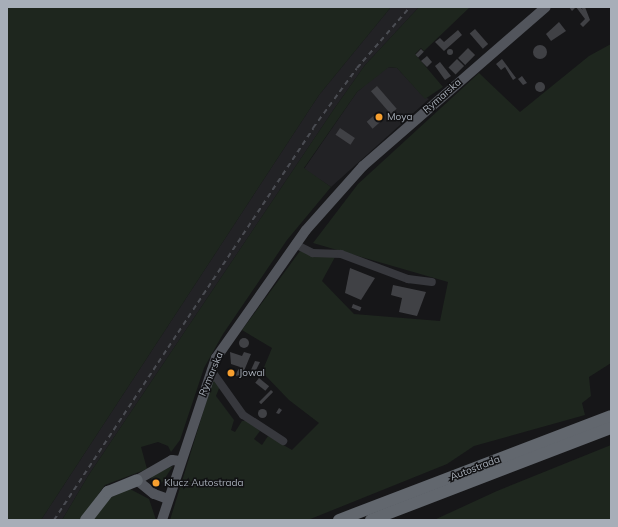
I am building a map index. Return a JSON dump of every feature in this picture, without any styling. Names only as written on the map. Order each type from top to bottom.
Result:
[{"type":"highway","name":"Autostrada","points":[[340,520],[611,416]]},
{"type":"highway","name":"Autostrada","points":[[371,520],[611,428]]},
{"type":"highway","points":[[86,520],[108,492],[137,480]]},
{"type":"main road","name":"Rymarska","points":[[162,520],[180,461],[211,370],[239,323],[295,244],[352,176],[546,7]]},
{"type":"main road","points":[[168,499],[150,491],[137,480],[172,460],[180,461]]},
{"type":"street","points":[[295,244],[314,253],[342,254],[401,277],[432,282]]},
{"type":"street","points":[[211,370],[243,415],[283,441]]},
{"type":"shaded area","points":[[7,7],[391,7],[319,95],[41,520],[7,520]]},
{"type":"shaded area","points":[[391,7],[419,7],[365,65],[334,109],[88,476],[62,520],[41,520],[319,95]]},
{"type":"shaded area","points":[[419,7],[470,7],[424,51],[421,48],[415,54],[443,87],[425,99],[397,68],[389,67],[357,92],[304,168],[331,187],[287,240],[223,334],[204,368],[180,440],[171,452],[168,446],[158,442],[141,447],[147,469],[105,485],[80,520],[62,520],[88,476],[334,109],[365,65]]},
{"type":"shaded area","points":[[611,44],[611,363],[589,377],[591,396],[582,403],[585,415],[474,446],[447,464],[308,520],[170,520],[214,377],[220,386],[216,396],[234,420],[231,430],[235,432],[242,421],[247,421],[260,431],[254,439],[262,445],[268,436],[292,450],[319,423],[289,400],[262,372],[272,348],[242,330],[300,251],[335,257],[322,281],[354,314],[440,321],[448,282],[313,243],[358,184],[479,73],[520,112],[589,56]]},
{"type":"shaded area","points":[[386,67],[397,68],[423,96],[429,99],[331,187],[304,169],[357,92]]},
{"type":"shaded area","points":[[611,445],[611,520],[434,520],[497,491]]},
{"type":"shaded area","points":[[173,466],[161,484],[151,481],[152,475]]},
{"type":"shaded area","points":[[130,489],[149,499],[156,520],[90,520],[105,500]]},
{"type":"building","points":[[569,7],[576,7],[572,11]]},
{"type":"building","points":[[576,7],[580,7],[583,10],[581,7],[585,7],[590,20],[583,27],[580,24],[585,19]]},
{"type":"building","points":[[559,22],[566,31],[551,41],[546,34]]},
{"type":"building","points":[[475,29],[488,44],[483,49],[470,34]]},
{"type":"building","points":[[458,30],[462,35],[444,51],[435,42],[440,38],[444,42]]},
{"type":"building","points":[[540,45],[545,47],[547,52],[545,57],[540,59],[535,57],[533,52],[535,47]]},
{"type":"building","points":[[468,48],[475,55],[465,65],[458,58]]},
{"type":"building","points":[[421,49],[424,52],[418,57],[415,55]]},
{"type":"building","points":[[450,49],[453,52],[450,55],[447,52]]},
{"type":"building","points":[[427,56],[432,62],[427,67],[421,61]]},
{"type":"building","points":[[457,59],[464,66],[456,75],[449,67]]},
{"type":"building","points":[[502,59],[516,78],[513,80],[505,67],[501,70],[496,64]]},
{"type":"building","points":[[440,62],[451,76],[445,80],[435,66]]},
{"type":"building","points":[[522,76],[527,83],[523,85],[518,79]]},
{"type":"building","points":[[538,82],[542,82],[545,87],[542,92],[538,92],[535,89],[535,85]]},
{"type":"building","points":[[377,86],[397,109],[391,114],[371,91]]},
{"type":"building","points":[[378,112],[384,119],[373,129],[367,122]]},
{"type":"building","points":[[340,128],[355,138],[350,145],[336,135]]},
{"type":"building","points":[[350,268],[375,278],[361,300],[345,293]]},
{"type":"building","points":[[393,285],[426,292],[417,316],[399,312],[402,298],[391,295]]},
{"type":"building","points":[[353,304],[361,307],[360,311],[352,308]]},
{"type":"building","points":[[242,338],[246,338],[249,343],[246,348],[242,348],[239,345],[239,341]]},
{"type":"building","points":[[230,352],[242,356],[244,352],[251,354],[241,378],[235,375],[240,367],[231,364]]},
{"type":"building","points":[[255,361],[260,362],[255,372],[251,370]]},
{"type":"building","points":[[259,378],[269,386],[265,391],[255,383]]},
{"type":"building","points":[[271,390],[273,392],[261,404],[259,402]]},
{"type":"building","points":[[262,408],[267,413],[262,418],[257,413]]},
{"type":"building","points":[[279,408],[282,410],[279,414],[276,413]]},
{"type":"railway","points":[[54,520],[313,128],[357,68],[410,7]]},
{"type":"place","name":"Moya","points":[[379,117]]},
{"type":"place","name":"Jowal","points":[[231,373]]},
{"type":"place","name":"Klucz Autostrada","points":[[156,483]]}]
